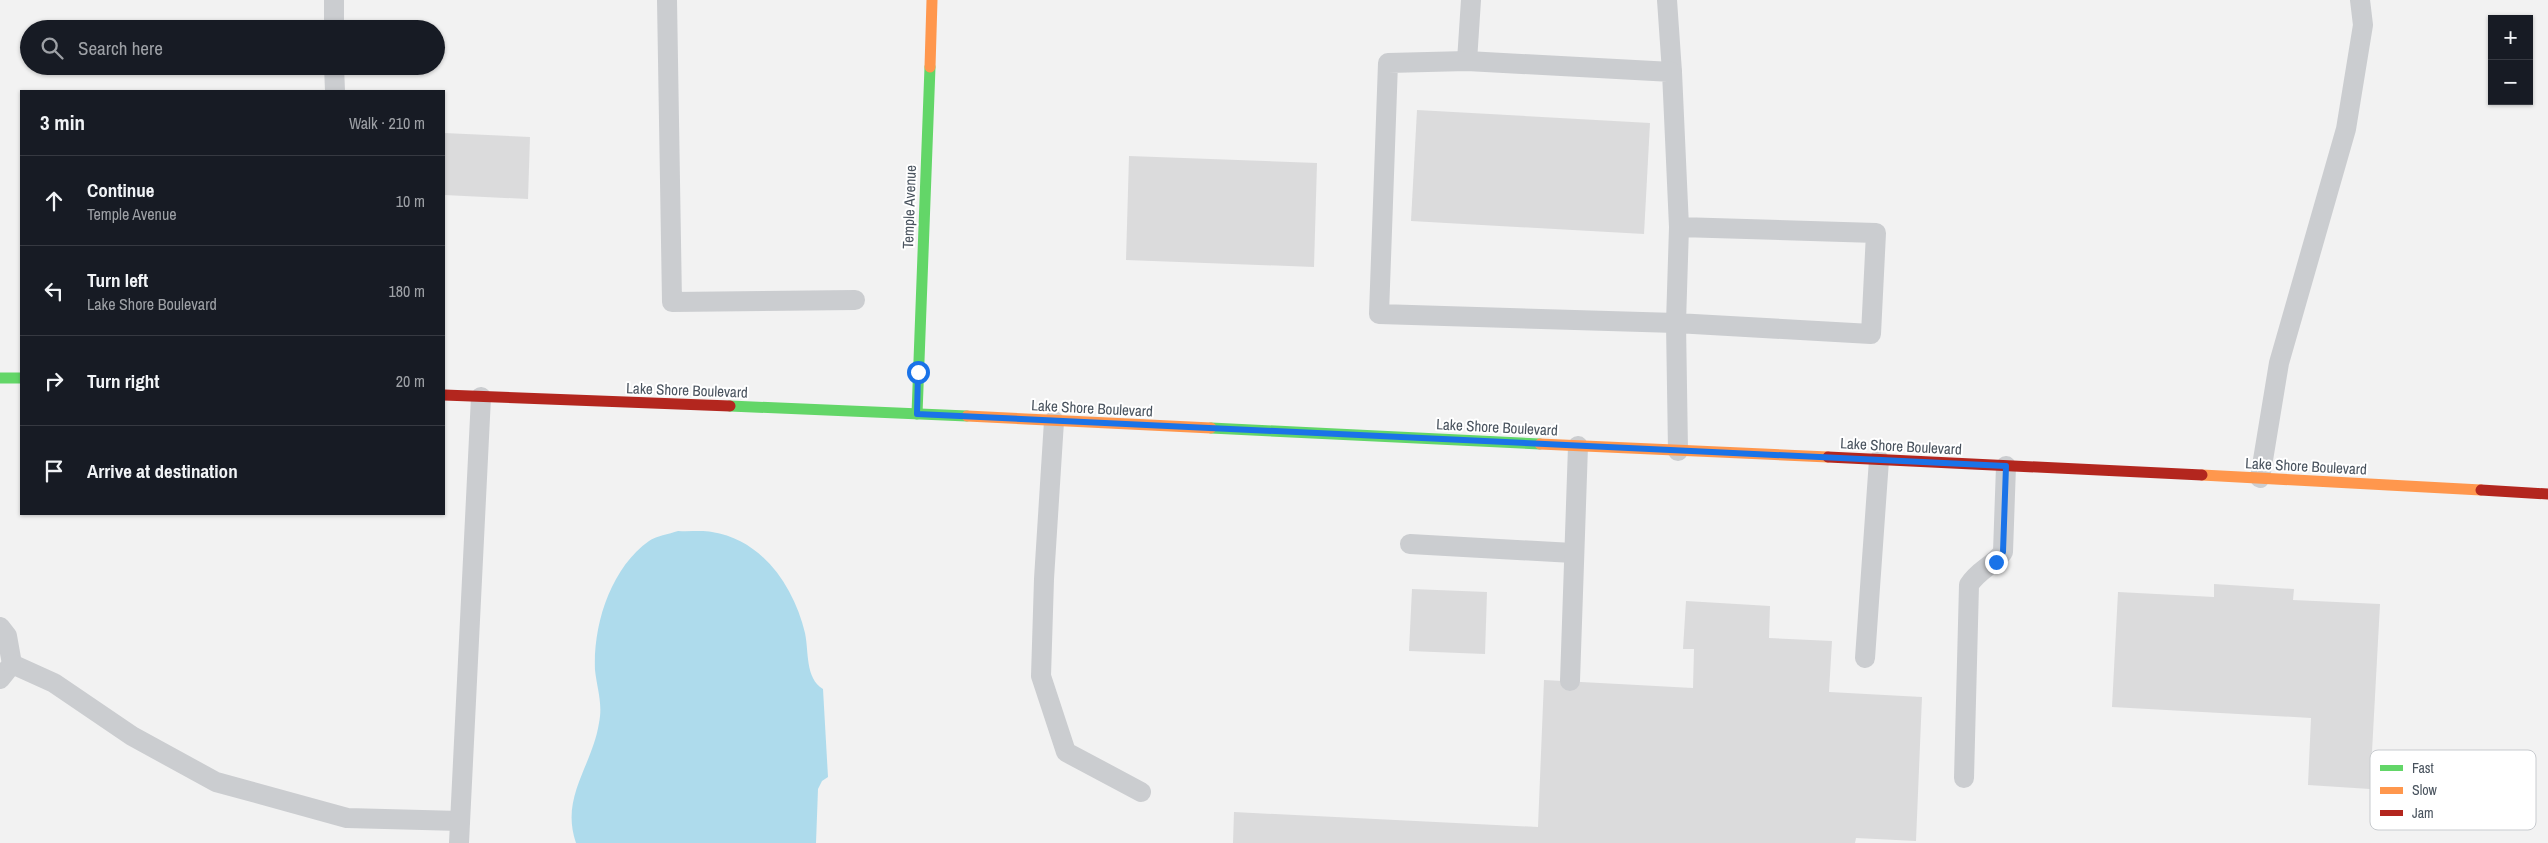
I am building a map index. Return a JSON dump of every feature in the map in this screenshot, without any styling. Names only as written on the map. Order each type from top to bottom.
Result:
[{"type":"main road","name":"Temple Avenue","points":[[917,414],[932,0]]},
{"type":"main road","points":[[0,378],[20,378]]},
{"type":"main road","name":"Lake Shore Boulevard","points":[[445,395],[917,414],[2260,478],[2548,494]]},
{"type":"lane","points":[[334,0],[334,20]]},
{"type":"lane","points":[[667,0],[672,302],[855,300]]},
{"type":"lane","points":[[1468,61],[1471,0]]},
{"type":"lane","points":[[1667,0],[1679,227],[1676,323],[1678,451]]},
{"type":"lane","points":[[2260,478],[2278,363],[2346,129],[2363,24],[2360,0]]},
{"type":"lane","points":[[1672,72],[1468,61],[1388,63],[1379,314],[1676,323],[1871,334],[1876,232],[1679,227]]},
{"type":"lane","points":[[334,75],[334,90]]},
{"type":"lane","points":[[459,843],[481,397]]},
{"type":"lane","points":[[1054,421],[1044,580],[1041,676],[1066,752],[1141,792]]},
{"type":"lane","points":[[1570,681],[1578,446]]},
{"type":"lane","points":[[1864,658],[1879,460]]},
{"type":"lane","points":[[1964,778],[1969,585],[1975,575],[1996,562],[2003,552],[2006,466]]},
{"type":"lane","points":[[1410,544],[1573,553]]},
{"type":"lane","points":[[0,627],[7,636],[6,672],[54,683],[132,736],[216,782],[347,818],[460,821]]},
{"type":"water","points":[[678,531],[712,532],[730,537],[746,545],[761,555],[774,568],[793,599],[805,633],[810,671],[817,684],[823,689],[828,777],[822,781],[818,789],[816,843],[576,843],[572,826],[574,796],[595,739],[600,716],[595,652],[601,616],[615,582],[624,566],[636,552],[652,539]]},
{"type":"building","points":[[1417,110],[1650,123],[1644,234],[1411,221]]},
{"type":"building","points":[[445,133],[530,137],[528,199],[445,195]]},
{"type":"building","points":[[1129,156],[1317,163],[1314,267],[1126,260]]},
{"type":"building","points":[[2214,584],[2294,589],[2293,600],[2380,604],[2372,750],[2370,750],[2370,789],[2308,785],[2311,718],[2112,707],[2118,592],[2214,597]]},
{"type":"building","points":[[1412,589],[1487,592],[1485,654],[1409,651]]},
{"type":"building","points":[[1686,601],[1770,606],[1769,638],[1832,641],[1829,692],[1922,697],[1916,841],[1856,838],[1855,843],[1233,843],[1234,812],[1538,827],[1544,680],[1693,688],[1694,649],[1683,649]]},
{"type":"traffic: fast","points":[[917,414],[930,67]]},
{"type":"traffic: fast","points":[[0,378],[20,378]]},
{"type":"traffic: fast","points":[[730,406],[967,416]]},
{"type":"traffic: fast","points":[[1211,428],[1540,444]]},
{"type":"traffic: slow","points":[[930,67],[932,0]]},
{"type":"traffic: slow","points":[[967,416],[1211,428]]},
{"type":"traffic: slow","points":[[1540,444],[1828,457]]},
{"type":"traffic: slow","points":[[2202,475],[2481,490]]},
{"type":"traffic: jam","points":[[445,395],[730,406]]},
{"type":"traffic: jam","points":[[1828,457],[2202,475]]},
{"type":"traffic: jam","points":[[2481,490],[2548,494]]},
{"type":"route","points":[[918,372],[917,414],[2006,466],[2003,552],[1996,562]]}]
